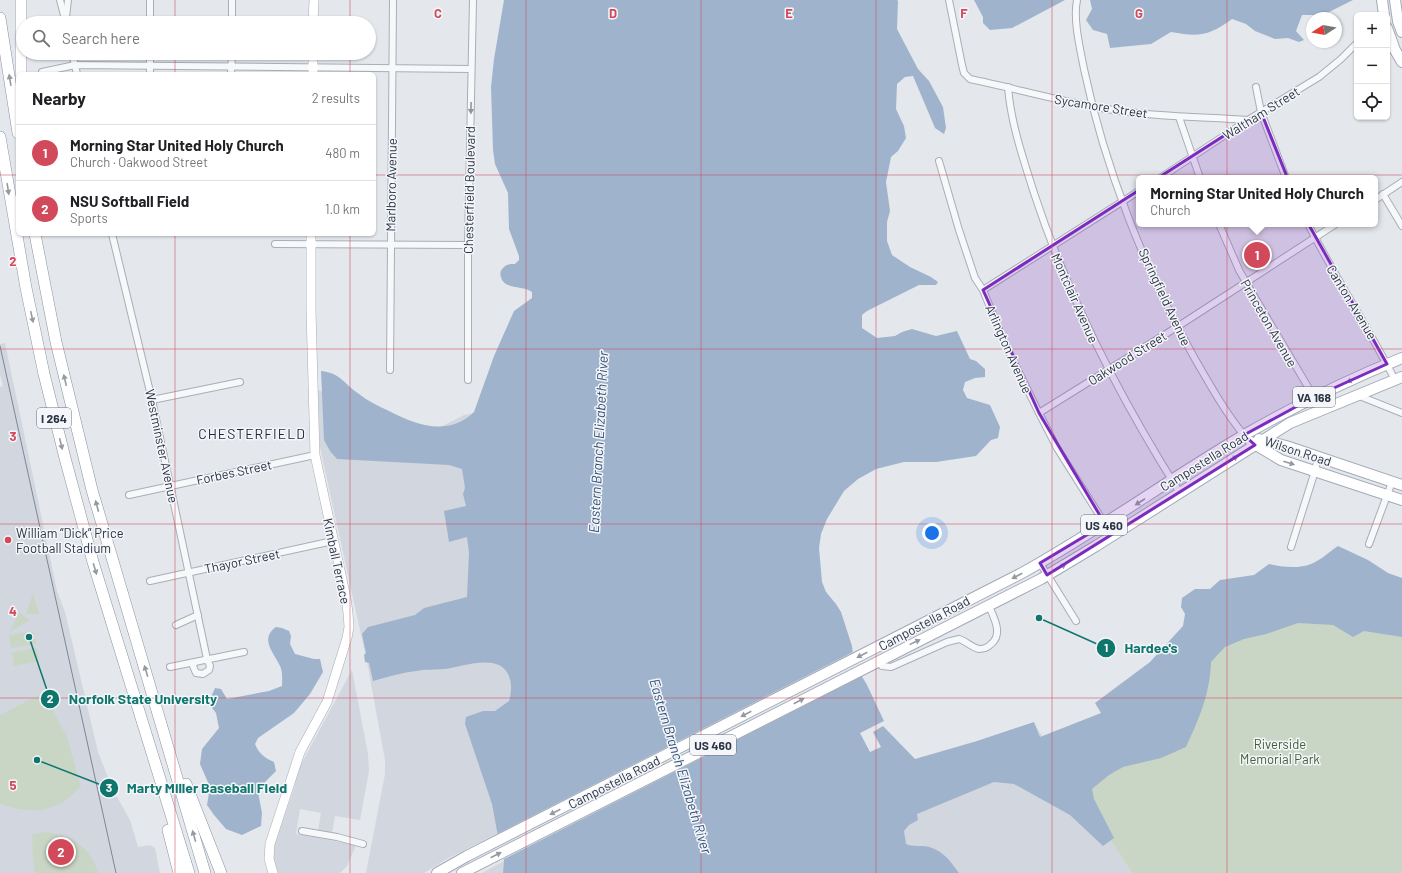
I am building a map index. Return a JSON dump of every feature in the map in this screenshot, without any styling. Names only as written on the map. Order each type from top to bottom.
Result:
[{"type":"highway","points":[[21,0],[21,16]]},
{"type":"highway","points":[[0,18],[16,120]]},
{"type":"highway","points":[[21,60],[21,72]]},
{"type":"highway","name":"I 264","points":[[0,137],[16,232]]},
{"type":"highway","points":[[0,149],[4,164]]},
{"type":"highway","name":"I 264","points":[[17,236],[27,295],[59,437],[89,549],[189,873]]},
{"type":"highway","name":"I 264","points":[[35,236],[58,349],[87,468],[116,572],[205,873]]},
{"type":"highway","points":[[144,726],[159,800],[179,873]]},
{"type":"highway","points":[[166,739],[192,798],[221,873]]},
{"type":"main road","points":[[1395,0],[1398,20],[1402,32]]},
{"type":"main road","points":[[1390,35],[1395,50],[1402,62]]},
{"type":"main road","name":"Campostella Road","points":[[437,873],[467,856],[1040,563],[1173,481],[1244,435],[1314,397],[1402,358]]},
{"type":"main road","name":"Campostella Road","points":[[462,873],[989,606],[1047,575],[1090,550],[1295,420],[1399,379]]},
{"type":"main road","name":"Wilson Road","points":[[1244,435],[1259,442],[1318,457],[1397,483]]},
{"type":"main road","name":"Wilson Road","points":[[1259,442],[1281,460],[1402,500]]},
{"type":"street","points":[[60,0],[64,16]]},
{"type":"street","points":[[67,16],[68,0]]},
{"type":"street","points":[[150,0],[150,16]]},
{"type":"street","points":[[232,0],[232,16]]},
{"type":"street","points":[[313,16],[314,0]]},
{"type":"street","name":"Marlboro Avenue","points":[[390,370],[393,0]]},
{"type":"street","name":"Chesterfield Boulevard","points":[[468,380],[468,245],[473,0]]},
{"type":"street","name":"Springfield Avenue","points":[[1077,0],[1075,15],[1093,106],[1123,201],[1152,275],[1177,327],[1208,383],[1230,417],[1244,435]]},
{"type":"street","name":"Sycamore Street","points":[[949,3],[964,73],[970,78],[1036,95],[1120,111],[1179,117],[1248,120]]},
{"type":"street","points":[[1390,24],[1398,20]]},
{"type":"street","name":"Waltham Street","points":[[1165,175],[1248,120],[1319,77],[1336,64],[1354,46]]},
{"type":"street","points":[[74,60],[77,72]]},
{"type":"street","points":[[150,60],[150,72]]},
{"type":"street","points":[[231,72],[232,60]]},
{"type":"street","points":[[313,60],[313,71]]},
{"type":"street","points":[[42,72],[75,65],[232,67],[313,71],[471,69]]},
{"type":"street","name":"Montclair Avenue","points":[[1008,87],[1016,133],[1053,246],[1079,311],[1128,407],[1180,492]]},
{"type":"street","points":[[1256,87],[1261,112],[1285,175]]},
{"type":"street","points":[[1179,117],[1199,175]]},
{"type":"street","name":"Arlington Avenue","points":[[939,161],[958,230],[975,278],[983,290],[1005,344],[1039,414],[1057,448],[1104,524]]},
{"type":"street","points":[[1378,198],[1402,182]]},
{"type":"street","points":[[983,290],[1136,193]]},
{"type":"street","points":[[1383,194],[1402,226]]},
{"type":"street","name":"Princeton Avenue","points":[[1220,227],[1246,282],[1314,397]]},
{"type":"street","name":"Canton Avenue","points":[[1310,227],[1342,286],[1373,336],[1387,364],[1399,379]]},
{"type":"street","name":"Oakwood Street","points":[[1039,414],[1331,227]]},
{"type":"street","name":"Westminster Avenue","points":[[112,236],[152,400],[207,659]]},
{"type":"street","name":"Kimball Terrace","points":[[273,873],[269,859],[270,844],[300,752],[327,702],[347,638],[348,627],[348,613],[315,455],[311,318],[311,236]]},
{"type":"street","points":[[275,244],[468,245]]},
{"type":"street","points":[[152,400],[240,382]]},
{"type":"street","points":[[1358,395],[1402,413]]},
{"type":"street","name":"Forbes Street","points":[[129,495],[315,455]]},
{"type":"street","points":[[1291,547],[1318,457]]},
{"type":"street","points":[[1369,544],[1387,495],[1397,483]]},
{"type":"street","name":"Thayor Street","points":[[150,581],[333,541]]},
{"type":"street","points":[[1040,563],[1076,621]]},
{"type":"street","points":[[882,666],[891,667],[947,642],[959,639],[978,649],[987,647],[995,640],[998,634],[996,621],[989,606]]},
{"type":"street","points":[[176,625],[198,615]]},
{"type":"street","points":[[170,667],[244,652]]},
{"type":"street","points":[[194,663],[193,666],[196,672],[204,674],[209,670],[210,666],[207,659]]},
{"type":"street","points":[[302,831],[337,837],[364,844]]},
{"type":"highlighted area","points":[[1261,112],[1300,209],[1387,364],[1314,397],[1244,435],[1255,445],[1047,575],[1040,563],[1105,524],[1039,413],[983,290]]},
{"type":"shaded area","points":[[5,343],[57,591],[65,612],[98,752],[112,788],[130,820],[138,847],[150,845],[155,848],[160,873],[0,873],[0,387],[3,386],[0,374],[0,344]]},
{"type":"shaded area","points":[[318,390],[425,435],[464,415],[556,400],[576,793],[445,860],[424,873],[366,873],[385,774],[385,760],[367,662],[320,447]]},
{"type":"shaded area","points":[[352,670],[368,754],[369,771],[360,820],[335,816],[332,833],[318,831],[321,813],[300,809],[296,834],[356,845],[347,866],[340,873],[278,873],[273,864],[272,852],[294,789],[299,768]]},
{"type":"shaded area","points":[[1035,725],[1132,873],[797,873],[772,801]]},
{"type":"shaded area","points":[[504,861],[509,873],[482,873]]},
{"type":"green space","points":[[33,593],[39,614],[26,614]]},
{"type":"green space","points":[[19,612],[30,620],[10,632]]},
{"type":"green space","name":"Riverside Memorial Park","points":[[1280,621],[1402,627],[1402,873],[1132,873],[1060,763],[1209,646]]},
{"type":"green space","points":[[33,631],[36,644],[11,648],[9,635]]},
{"type":"green space","points":[[37,648],[39,661],[14,666],[12,652]]},
{"type":"green space","points":[[39,695],[47,698],[66,734],[81,787],[64,801],[46,809],[23,810],[0,804],[0,715]]},
{"type":"green space","points":[[47,832],[65,837],[79,844],[90,856],[98,873],[35,873],[32,834]]},
{"type":"water","name":"Eastern Branch Elizabeth River","points":[[504,0],[898,1],[897,29],[918,69],[929,81],[943,107],[946,128],[944,134],[935,128],[913,76],[905,77],[897,84],[896,109],[904,126],[906,138],[898,151],[891,157],[886,182],[890,211],[887,222],[887,241],[892,255],[910,267],[938,282],[936,285],[919,285],[867,311],[862,315],[862,328],[877,338],[895,336],[912,329],[936,336],[957,331],[970,359],[976,361],[985,369],[985,377],[975,378],[965,382],[963,390],[967,398],[990,405],[1000,427],[998,438],[991,440],[976,456],[936,462],[904,462],[876,469],[858,479],[844,491],[827,519],[821,534],[819,548],[822,582],[826,592],[841,612],[852,646],[854,663],[867,685],[884,721],[860,733],[870,752],[881,747],[873,732],[883,726],[915,759],[977,741],[1034,722],[1040,737],[1101,713],[1095,703],[1150,662],[1183,626],[1185,614],[1181,607],[1182,598],[1195,589],[1210,589],[1220,580],[1254,575],[1269,564],[1290,567],[1306,566],[1322,558],[1338,546],[1368,560],[1388,573],[1402,578],[1402,637],[1364,631],[1353,637],[1333,625],[1298,623],[1266,634],[1244,639],[1225,647],[1211,662],[1206,696],[1186,747],[1161,758],[1123,767],[1109,775],[1092,789],[1094,799],[1114,838],[1103,846],[1070,815],[1014,784],[994,782],[917,814],[918,820],[909,825],[904,831],[906,844],[928,847],[939,851],[952,863],[959,873],[503,873],[504,861],[492,804],[465,724],[466,717],[483,711],[495,711],[509,701],[511,686],[507,672],[499,665],[486,662],[444,669],[410,672],[373,681],[369,663],[365,662],[364,655],[366,653],[362,634],[368,627],[415,615],[424,608],[467,597],[469,553],[467,537],[449,542],[444,511],[466,506],[463,494],[465,488],[462,469],[449,465],[337,459],[330,451],[324,440],[321,371],[333,374],[370,401],[410,421],[432,426],[454,424],[464,420],[474,412],[494,356],[514,311],[532,298],[532,292],[506,284],[500,275],[501,270],[504,267],[508,264],[515,264],[519,260],[519,256],[509,229],[508,193],[495,164],[493,150],[491,87]]},
{"type":"water","points":[[974,0],[1065,0],[1012,28],[990,30],[983,23],[983,17]]},
{"type":"water","points":[[1090,0],[1353,0],[1329,12],[1306,12],[1306,15],[1302,15],[1296,31],[1304,40],[1299,42],[1288,38],[1275,39],[1255,31],[1246,24],[1232,19],[1217,29],[1203,34],[1197,35],[1171,32],[1151,44],[1110,48],[1107,34],[1093,30],[1086,20],[1092,9]]},
{"type":"water","points":[[276,627],[289,631],[291,636],[290,644],[295,654],[320,659],[323,672],[310,694],[294,713],[258,738],[255,744],[263,755],[274,762],[276,771],[262,785],[258,792],[262,813],[261,826],[242,835],[226,829],[207,805],[210,787],[200,764],[202,749],[219,728],[216,713],[209,704],[215,688],[221,689],[227,699],[269,691],[282,686],[281,668],[269,646],[268,641],[271,632]]},
{"type":"pier","points":[[855,651],[856,663],[864,675],[502,860],[495,835]]},
{"type":"tram line","points":[[0,346],[116,873]]},
{"type":"place","name":"Morning Star United Holy Church","points":[[1257,255]]},
{"type":"place","name":"William “Dick” Price Football Stadium","points":[[8,540]]},
{"type":"place","name":"Hardee's","points":[[1039,618]]},
{"type":"place","name":"Norfolk State University","points":[[29,637]]},
{"type":"place","name":"Marty Miller Baseball Field","points":[[37,760]]},
{"type":"place","name":"NSU Softball Field","points":[[61,852]]},
{"type":"district","name":"CHESTERFIELD","points":[[252,433]]}]
